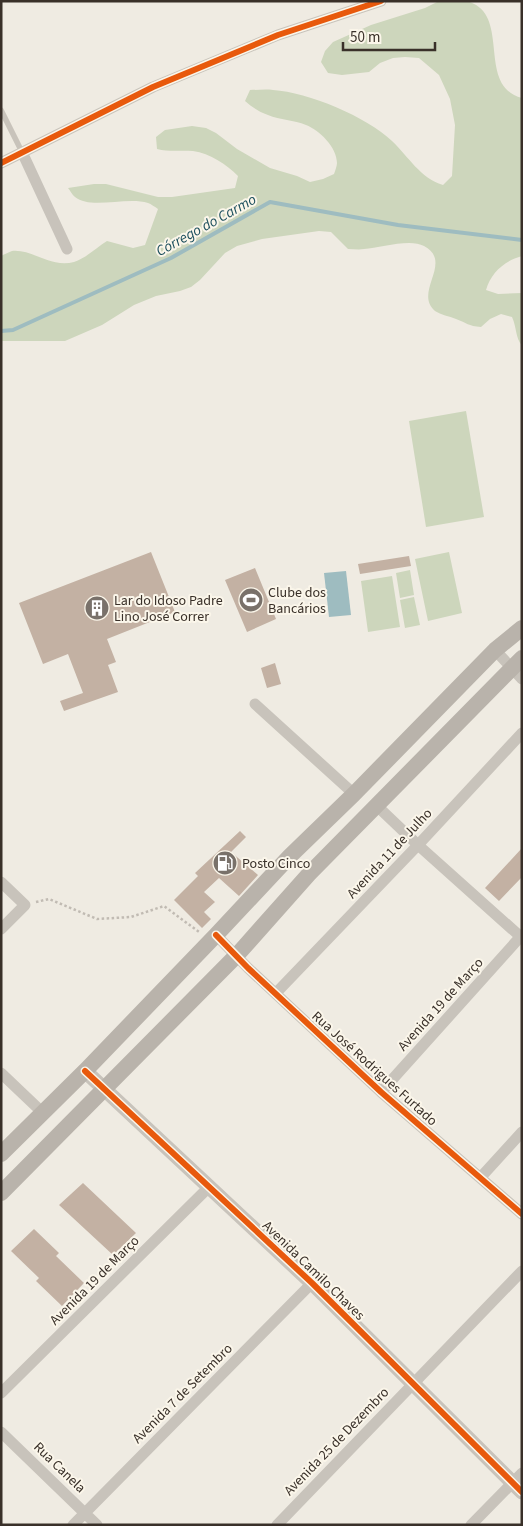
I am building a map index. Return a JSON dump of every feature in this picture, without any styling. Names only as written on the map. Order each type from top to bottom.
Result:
[{"type":"main road","points":[[1,1154],[85,1071],[210,934],[354,794],[496,650],[522,628]]},
{"type":"main road","points":[[1,1193],[236,955],[308,874],[376,805],[518,669]]},
{"type":"main road","points":[[290,856],[308,874]]},
{"type":"street","points":[[1,162],[162,84],[278,35],[381,1]]},
{"type":"street","points":[[22,152],[67,249]]},
{"type":"street","points":[[496,650],[518,669]]},
{"type":"street","points":[[255,704],[354,794]]},
{"type":"street","name":"Avenida 11 de Julho","points":[[276,993],[418,845],[522,732]]},
{"type":"street","points":[[376,805],[521,937]]},
{"type":"street","points":[[1,882],[25,905],[1,929]]},
{"type":"street","name":"Rua José Rodrigues Furtado","points":[[210,934],[236,955],[381,1092],[522,1214]]},
{"type":"street","name":"Avenida 19 de Março","points":[[381,1092],[521,937]]},
{"type":"street","name":"Avenida Camilo Chaves","points":[[85,1071],[312,1283],[413,1383],[519,1482]]},
{"type":"street","points":[[1,1073],[43,1113]]},
{"type":"street","points":[[481,1178],[522,1132]]},
{"type":"street","name":"Avenida 19 de Março","points":[[1,1393],[208,1187]]},
{"type":"street","name":"Avenida 25 de Dezembro","points":[[277,1525],[522,1271]]},
{"type":"street","name":"Avenida 7 de Setembro","points":[[73,1525],[312,1283]]},
{"type":"street","name":"Rua Canela","points":[[1,1432],[97,1525]]},
{"type":"street","points":[[471,1525],[519,1482]]},
{"type":"lane","points":[[1,110],[22,152]]},
{"type":"path","points":[[25,905],[49,899],[96,919],[131,917],[164,906],[198,932],[210,934]]},
{"type":"green space","points":[[439,1],[466,1],[480,8],[488,19],[492,33],[496,65],[500,79],[508,91],[522,98],[522,256],[509,261],[499,268],[491,278],[486,290],[498,294],[522,293],[522,346],[512,317],[501,314],[490,319],[481,327],[470,325],[435,311],[429,303],[428,295],[435,269],[435,260],[432,253],[424,246],[403,243],[362,249],[348,249],[331,232],[319,231],[262,239],[237,246],[225,253],[191,287],[156,296],[134,305],[102,325],[65,341],[1,341],[1,256],[12,251],[20,251],[49,261],[65,263],[83,258],[107,241],[133,248],[145,245],[158,209],[149,203],[139,201],[100,203],[82,201],[74,196],[68,188],[106,184],[158,197],[172,197],[235,188],[238,176],[212,157],[193,151],[157,149],[156,137],[165,130],[192,126],[206,128],[270,168],[310,182],[334,174],[337,164],[336,157],[331,145],[322,135],[306,125],[273,117],[256,109],[245,101],[250,90],[270,90],[303,95],[353,115],[381,132],[421,172],[443,185],[452,176],[455,125],[450,99],[439,75],[419,58],[393,58],[380,63],[369,72],[342,75],[328,73],[321,62],[325,51],[333,42],[371,25],[425,8]]},
{"type":"green space","points":[[466,411],[484,517],[426,527],[409,421]]},
{"type":"green space","points":[[449,552],[462,613],[428,621],[415,559]]},
{"type":"green space","points":[[410,570],[414,595],[400,598],[396,573]]},
{"type":"green space","points":[[392,576],[400,627],[368,632],[361,581]]},
{"type":"green space","points":[[414,597],[420,625],[405,628],[400,600]]},
{"type":"water","points":[[346,571],[351,615],[329,617],[324,573]]},
{"type":"building","name":"Lar do Idoso Padre Lino José Correr","points":[[151,552],[175,612],[107,639],[116,662],[108,665],[118,692],[64,711],[60,701],[83,693],[68,654],[43,664],[19,603]]},
{"type":"building","points":[[409,556],[411,566],[360,574],[358,564]]},
{"type":"building","name":"Clube dos Bancários","points":[[255,568],[276,619],[247,632],[225,580]]},
{"type":"building","points":[[275,663],[281,684],[267,688],[261,668]]},
{"type":"building","points":[[240,831],[246,837],[231,852],[258,875],[239,896],[219,878],[204,892],[215,902],[204,912],[211,919],[202,928],[174,900],[198,876],[195,873]]},
{"type":"building","points":[[522,848],[522,877],[499,901],[485,888]]},
{"type":"building","points":[[83,1183],[136,1233],[113,1255],[59,1205]]},
{"type":"building","points":[[34,1229],[59,1253],[56,1256],[84,1283],[62,1306],[36,1281],[39,1278],[11,1251]]},
{"type":"waterway","name":"Córrego do Carmo","points":[[1,331],[13,330],[171,258],[270,202],[398,225],[522,240]]},
{"type":"cycle path","points":[[1,163],[153,87],[278,35],[381,1]]},
{"type":"cycle path","points":[[216,935],[248,968],[381,1092],[522,1214]]},
{"type":"cycle path","points":[[85,1071],[312,1283],[522,1492]]},
{"type":"place","name":"Clube dos Bancários","points":[[251,600]]},
{"type":"place","name":"Lar do Idoso Padre Lino José Correr","points":[[97,608]]},
{"type":"place","name":"Posto Cinco","points":[[225,863]]}]
